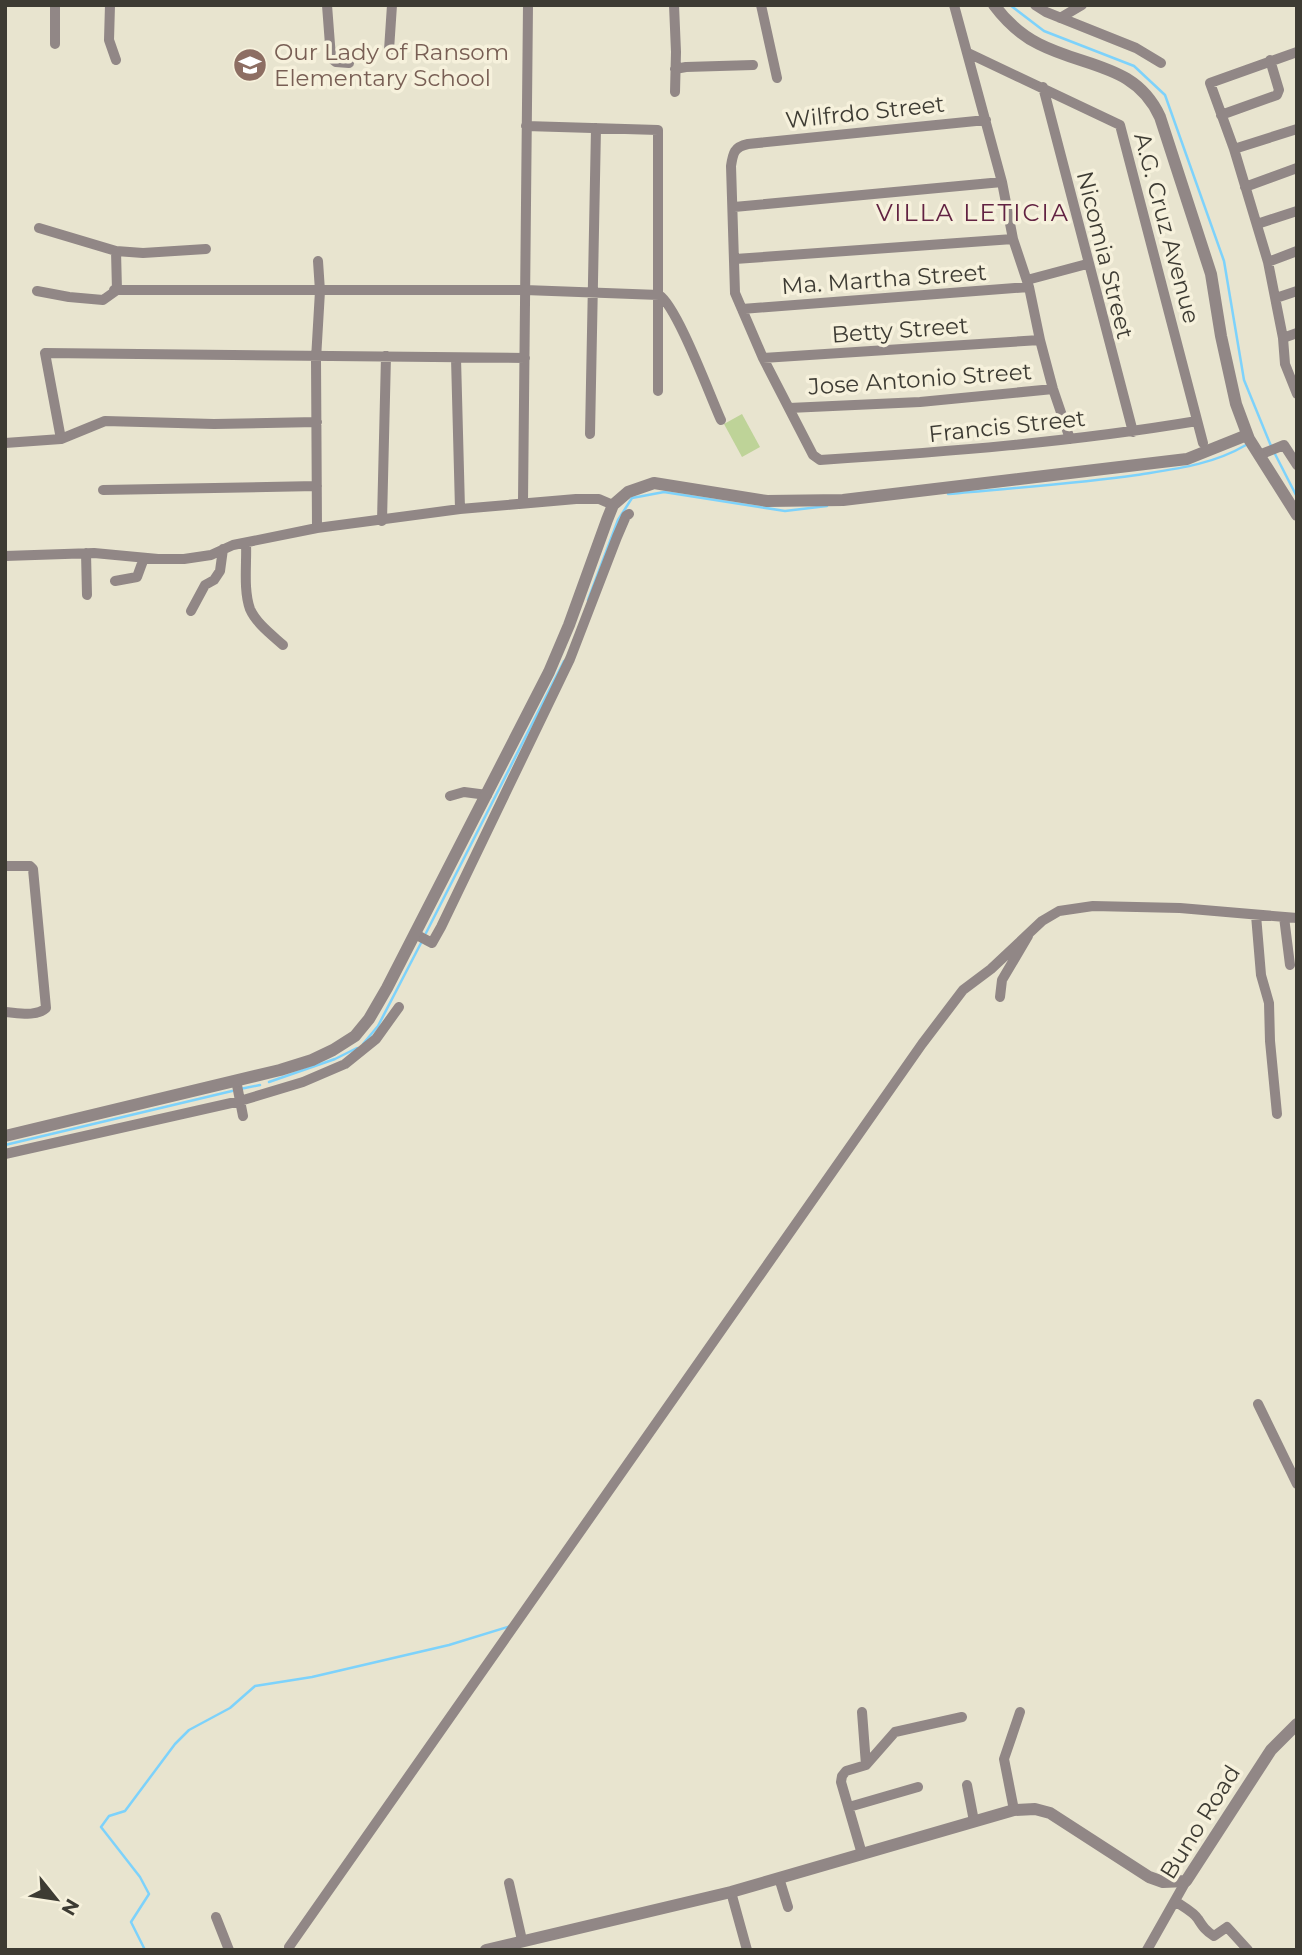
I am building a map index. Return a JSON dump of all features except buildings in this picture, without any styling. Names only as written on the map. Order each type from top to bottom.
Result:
[{"type":"street","points":[[55,5],[55,44]]},
{"type":"street","points":[[110,5],[109,40],[116,60]]},
{"type":"street","points":[[327,5],[331,58],[336,62],[349,63]]},
{"type":"street","points":[[389,50],[392,5]]},
{"type":"street","points":[[523,502],[528,5]]},
{"type":"street","points":[[674,5],[674,92]]},
{"type":"street","points":[[761,5],[777,78]]},
{"type":"street","points":[[954,5],[1002,182],[1013,239],[1028,283],[1053,389],[1070,439]]},
{"type":"street","points":[[994,5],[1012,25],[1037,43],[1132,80],[1153,101],[1211,274],[1229,375],[1247,435],[1262,454],[1297,515]]},
{"type":"street","points":[[1035,5],[1060,18],[1136,48],[1161,63]]},
{"type":"street","points":[[1060,18],[1082,5]]},
{"type":"street","points":[[1297,52],[1210,82],[1234,149],[1268,262],[1283,338],[1285,364],[1294,378],[1297,394]]},
{"type":"street","name":"A.G. Cruz Avenue","points":[[968,53],[1114,120],[1122,129],[1203,443]]},
{"type":"street","points":[[1221,115],[1278,95],[1270,60]]},
{"type":"street","points":[[675,69],[687,66],[753,65]]},
{"type":"street","name":"Nicomia Street","points":[[1043,87],[1087,264],[1133,432]]},
{"type":"street","name":"Wilfrdo Street","points":[[734,207],[731,177],[733,155],[739,146],[986,120]]},
{"type":"street","points":[[526,126],[657,128],[659,132],[658,391]]},
{"type":"street","points":[[590,434],[596,128]]},
{"type":"street","points":[[1234,149],[1297,129]]},
{"type":"street","points":[[1245,187],[1297,168]]},
{"type":"street","points":[[789,408],[763,358],[735,293],[734,207],[1002,182]]},
{"type":"street","points":[[1256,224],[1297,211]]},
{"type":"street","points":[[39,228],[116,251],[143,253],[206,249]]},
{"type":"street","points":[[735,259],[1013,239]]},
{"type":"street","points":[[116,251],[116,290]]},
{"type":"street","points":[[1268,262],[1297,251]]},
{"type":"street","points":[[317,528],[316,359],[320,291],[318,261]]},
{"type":"street","name":"Ma. Martha Street","points":[[742,309],[1028,283],[1087,264]]},
{"type":"street","points":[[37,291],[103,299],[116,290],[525,290],[659,295],[665,299],[682,332],[721,420]]},
{"type":"street","points":[[1276,298],[1297,291]]},
{"type":"street","points":[[1283,338],[1297,333]]},
{"type":"street","name":"Betty Street","points":[[763,358],[1040,340]]},
{"type":"street","points":[[61,439],[45,353],[316,359],[386,356],[525,358]]},
{"type":"street","points":[[382,521],[386,356]]},
{"type":"street","points":[[456,358],[460,509]]},
{"type":"street","name":"Jose Antonio Street","points":[[789,408],[920,402],[1053,389]]},
{"type":"street","name":"Francis Street","points":[[789,408],[813,455],[820,460],[944,452],[1070,439],[1197,421]]},
{"type":"street","points":[[5,443],[61,439],[106,421],[214,424],[317,422]]},
{"type":"street","points":[[5,1136],[312,1060],[355,1036],[377,1006],[487,795],[560,648],[613,505],[628,492],[654,483],[767,501],[900,494],[1187,458],[1247,435]]},
{"type":"street","points":[[1262,454],[1284,445],[1295,461]]},
{"type":"street","points":[[103,490],[317,486]]},
{"type":"street","points":[[5,556],[86,553],[184,559],[211,555],[246,543],[317,528],[460,509],[523,502],[599,499],[613,505]]},
{"type":"street","points":[[415,934],[432,943],[441,927],[570,659],[617,537],[629,514]]},
{"type":"street","points":[[246,543],[247,596],[250,610],[259,623],[283,645]]},
{"type":"street","points":[[191,611],[205,585],[214,580],[220,571],[223,549]]},
{"type":"street","points":[[86,553],[87,595]]},
{"type":"street","points":[[115,582],[137,577],[144,558]]},
{"type":"street","points":[[450,796],[464,792],[487,795]]},
{"type":"street","points":[[5,866],[30,866],[33,869],[46,1008],[31,1014],[5,1012]]},
{"type":"street","points":[[289,1949],[922,1044],[963,990],[990,969],[1032,929],[1059,911],[1093,906],[1180,908],[1297,918]]},
{"type":"street","points":[[1255,915],[1261,975],[1269,1003],[1277,1114]]},
{"type":"street","points":[[1284,917],[1290,965]]},
{"type":"street","points":[[1000,997],[1002,980],[1032,929]]},
{"type":"street","points":[[5,1154],[240,1101],[303,1083],[345,1064],[376,1039],[399,1007]]},
{"type":"street","points":[[263,1074],[267,1093]]},
{"type":"street","points":[[236,1080],[243,1116]]},
{"type":"street","points":[[1258,1404],[1297,1484]]},
{"type":"street","points":[[863,1712],[866,1765]]},
{"type":"street","points":[[1014,1810],[1004,1764],[1020,1712]]},
{"type":"street","points":[[862,1854],[841,1782],[842,1776],[846,1771],[866,1765],[890,1737],[901,1729],[962,1717]]},
{"type":"street","name":"Buno Road","points":[[1147,1950],[1186,1881],[1271,1750],[1297,1724]]},
{"type":"street","points":[[967,1785],[974,1821]]},
{"type":"street","points":[[849,1807],[918,1787]]},
{"type":"street","points":[[486,1950],[731,1892],[1014,1810],[1035,1809],[1050,1813],[1149,1877],[1163,1881],[1186,1881]]},
{"type":"street","points":[[779,1878],[788,1907]]},
{"type":"street","points":[[509,1883],[522,1940]]},
{"type":"street","points":[[731,1892],[747,1950]]},
{"type":"street","points":[[1175,1901],[1196,1917],[1201,1927],[1211,1936],[1229,1928],[1248,1950]]},
{"type":"street","points":[[216,1917],[229,1950]]},
{"type":"green space","points":[[742,414],[760,447],[742,457],[724,424]]},
{"type":"waterway","points":[[1010,5],[1044,31],[1134,66],[1165,95],[1224,261],[1244,380],[1271,446]]},
{"type":"waterway","points":[[948,494],[1165,471],[1207,462],[1246,445]]},
{"type":"waterway","points":[[1274,452],[1297,497]]},
{"type":"waterway","points":[[588,600],[618,520],[632,498],[664,492],[785,511],[827,506]]},
{"type":"waterway","points":[[426,933],[564,661]]},
{"type":"waterway","points":[[363,1044],[378,1026],[421,943]]},
{"type":"waterway","points":[[269,1082],[335,1059],[357,1048]]},
{"type":"waterway","points":[[240,1089],[260,1085]]},
{"type":"waterway","points":[[5,1145],[232,1091]]},
{"type":"waterway","points":[[145,1950],[131,1922],[149,1894],[140,1877],[101,1827],[109,1816],[125,1811],[175,1744],[189,1730],[230,1708],[255,1686],[312,1677],[449,1645],[511,1626]]},
{"type":"place","name":"Our Lady of Ransom Elementary School","points":[[250,65]]},
{"type":"district","name":"VILLA LETICIA","points":[[973,212]]}]
